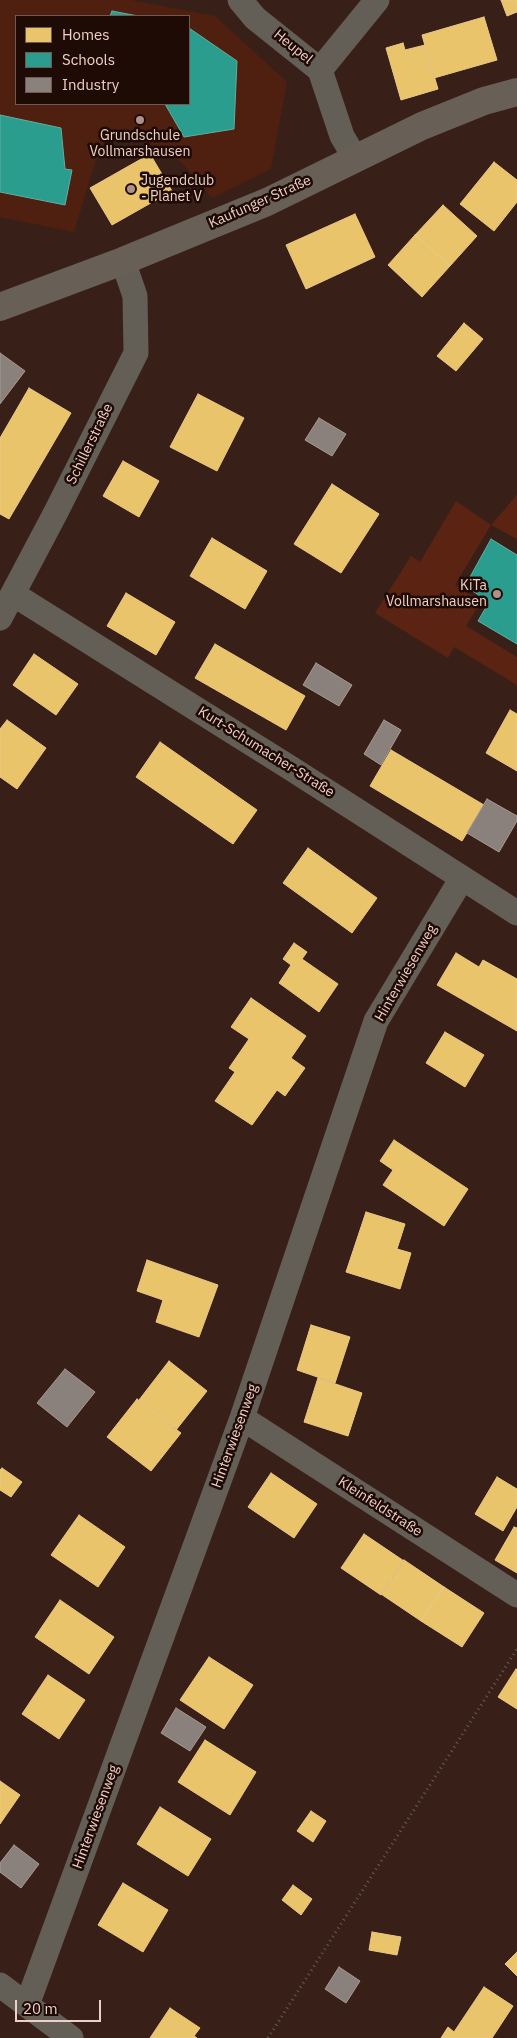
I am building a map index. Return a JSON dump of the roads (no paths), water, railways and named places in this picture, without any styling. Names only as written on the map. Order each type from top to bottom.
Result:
[{"type":"main road","name":"Kaufunger Straße","points":[[0,307],[123,261],[267,202],[422,126],[484,101],[517,92]]},
{"type":"street","name":"Heupel","points":[[240,0],[255,18],[320,70],[342,136],[355,158]]},
{"type":"street","points":[[320,70],[377,0]]},
{"type":"street","name":"Schillerstraße","points":[[0,618],[136,353],[135,296],[123,261]]},
{"type":"street","name":"Kurt-Schumacher-Straße","points":[[13,594],[517,912]]},
{"type":"street","name":"Hinterwiesenweg","points":[[28,2005],[242,1418],[376,1021],[462,878]]},
{"type":"street","name":"Kleinfeldstraße","points":[[242,1418],[517,1595]]},
{"type":"street","points":[[0,1985],[71,2038]]},
{"type":"place","name":"Grundschule Vollmarshausen","points":[[140,120]]},
{"type":"place","name":"Jugendclub - Planet V","points":[[131,189]]},
{"type":"place","name":"KiTa Vollmarshausen","points":[[497,594]]}]
